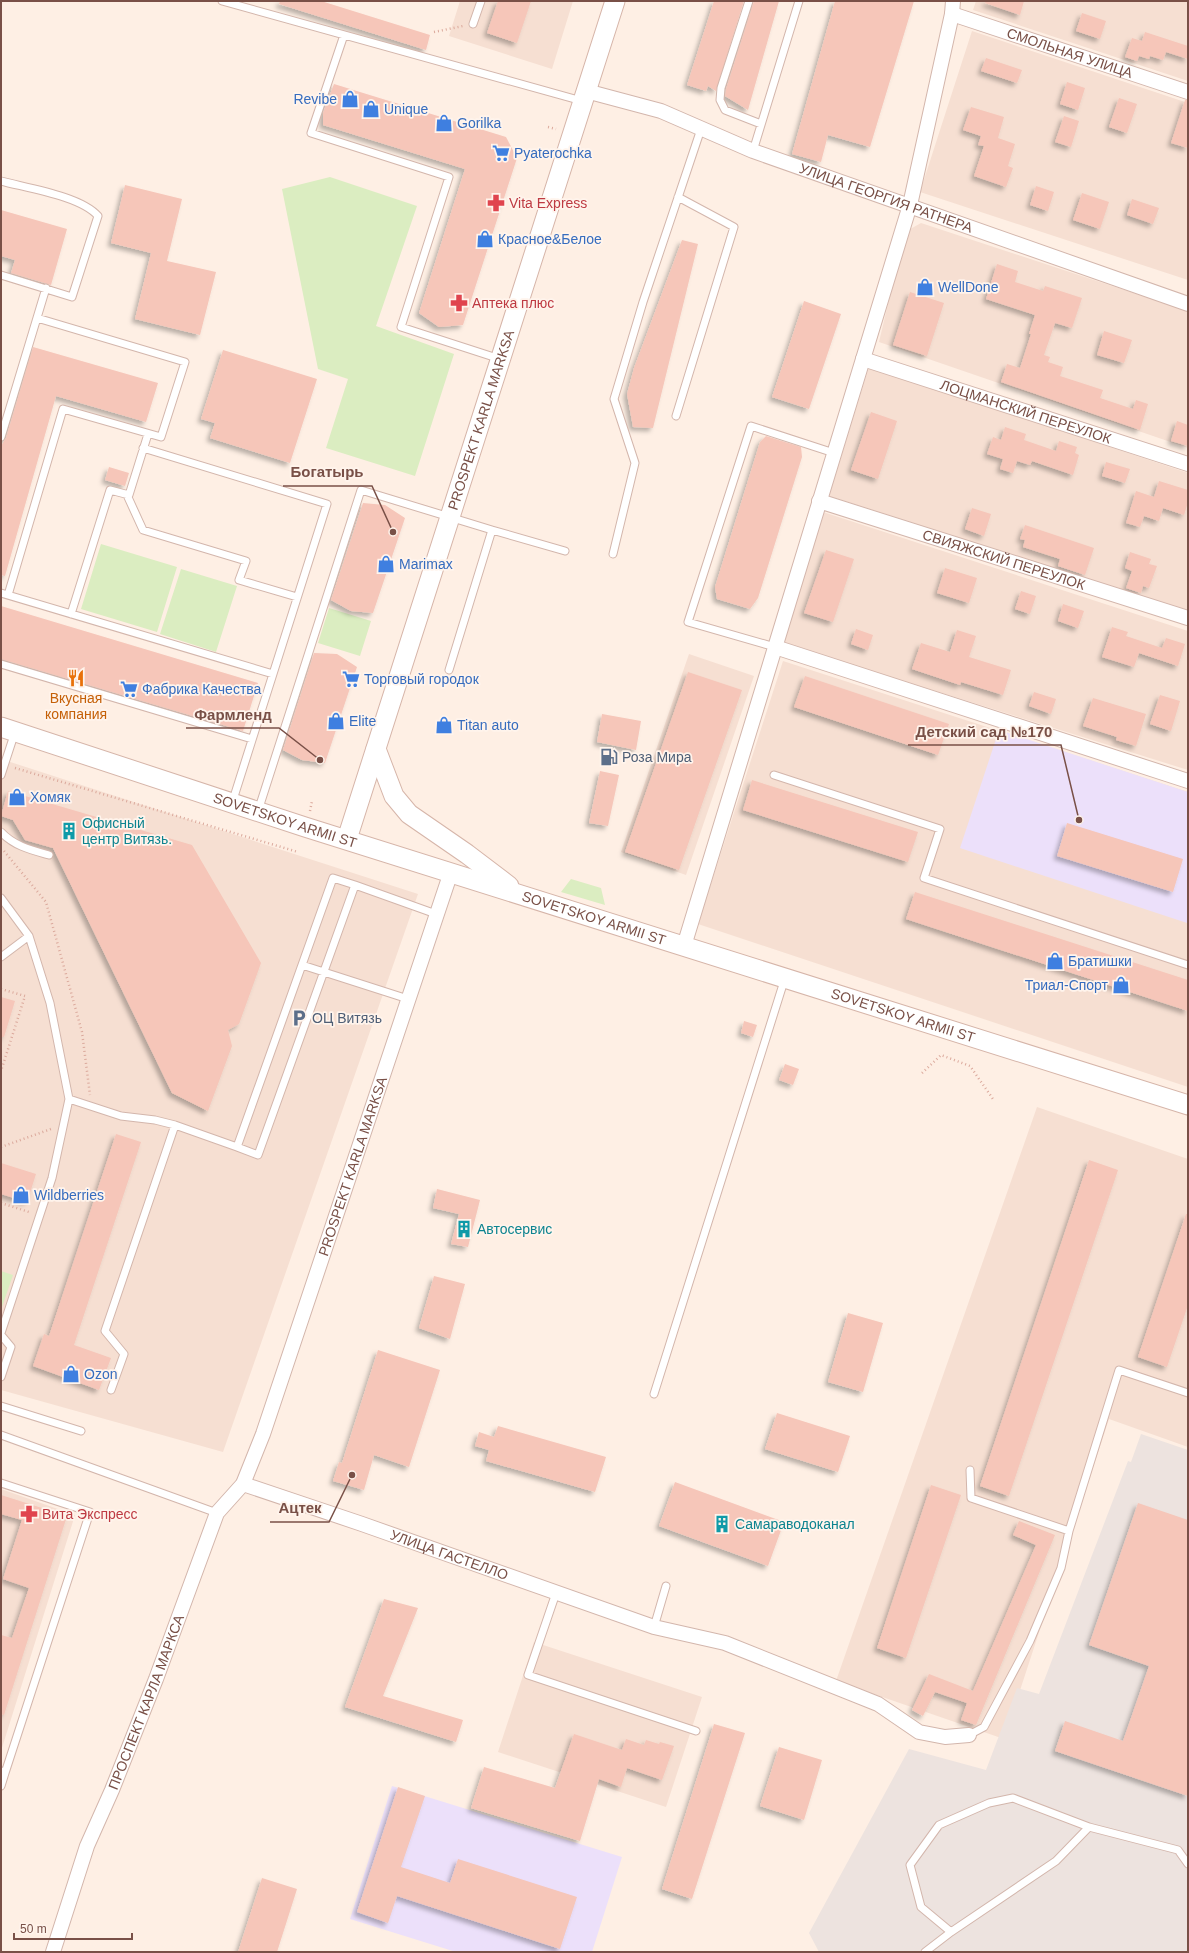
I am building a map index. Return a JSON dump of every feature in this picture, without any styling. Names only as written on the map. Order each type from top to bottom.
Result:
[{"type":"main road","name":"PROSPEKT KARLA MARKSA","points":[[346,839],[615,1]]},
{"type":"main road","name":"SOVETSKOY ARMII ST","points":[[8,730],[232,803],[1188,1105]]},
{"type":"main road","points":[[376,749],[394,796],[409,814],[468,854],[519,894]]},
{"type":"street","name":"СМОЛЬНАЯ УЛИЦА","points":[[953,8],[1188,92]]},
{"type":"street","points":[[684,946],[910,205],[953,8]]},
{"type":"street","name":"УЛИЦА ГЕОРГИЯ РАТНЕРА","points":[[584,96],[661,111],[753,151],[1188,304]]},
{"type":"street","name":"ЛОЦМАНСКИЙ ПЕРЕУЛОК","points":[[863,359],[1188,464]]},
{"type":"street","name":"СВИЯЖСКИЙ ПЕРЕУЛОК","points":[[819,501],[1188,618]]},
{"type":"street","points":[[775,647],[1188,781]]},
{"type":"street","points":[[408,999],[451,872]]},
{"type":"street","name":"ПРОСПЕКТ КАРЛА МАРКСА","points":[[53,1952],[87,1846],[112,1790],[156,1679],[217,1513],[243,1484],[263,1434],[408,999]]},
{"type":"street","name":"УЛИЦА ГАСТЕЛЛО","points":[[243,1484],[654,1628],[725,1643],[814,1677],[878,1704],[919,1732],[945,1737],[969,1735]]},
{"type":"lane","points":[[222,1],[344,35],[584,96]]},
{"type":"lane","points":[[473,24],[481,1]]},
{"type":"lane","points":[[748,1],[721,88],[720,100],[725,110],[761,124]]},
{"type":"lane","points":[[753,151],[799,1]]},
{"type":"lane","points":[[344,35],[311,133],[449,178],[401,327],[500,359]]},
{"type":"lane","points":[[613,554],[635,463],[614,399],[643,302],[701,129]]},
{"type":"lane","points":[[1,181],[74,200],[91,208],[98,216],[72,297],[1,275]]},
{"type":"lane","points":[[676,416],[734,227],[678,197]]},
{"type":"lane","points":[[1,437],[4,413],[46,288]]},
{"type":"lane","points":[[37,318],[185,362],[161,437],[63,410],[5,594],[273,674]]},
{"type":"lane","points":[[775,647],[688,622],[751,426],[834,453]]},
{"type":"lane","points":[[127,495],[148,434]]},
{"type":"lane","points":[[143,448],[327,504],[232,803]]},
{"type":"lane","points":[[71,614],[110,490],[127,495],[143,530],[246,561],[239,580],[297,597],[297,599]]},
{"type":"lane","points":[[258,811],[361,490],[449,518],[565,551]]},
{"type":"lane","points":[[449,670],[492,530]]},
{"type":"lane","points":[[1,664],[252,739]]},
{"type":"lane","points":[[1,775],[4,764],[8,730]]},
{"type":"lane","points":[[774,775],[940,829],[924,878],[1188,965]]},
{"type":"lane","points":[[1,832],[9,840],[28,849],[49,855]]},
{"type":"lane","points":[[237,1147],[333,878],[436,914]]},
{"type":"lane","points":[[69,1099],[121,1116],[155,1120],[258,1155],[355,885]]},
{"type":"lane","points":[[1,898],[29,936],[50,1003],[69,1099],[65,1124],[52,1178],[1,1334],[11,1348],[1,1377]]},
{"type":"lane","points":[[1,957],[29,936]]},
{"type":"lane","points":[[302,965],[408,999]]},
{"type":"lane","points":[[654,1394],[785,978]]},
{"type":"lane","points":[[111,1390],[124,1354],[105,1331],[175,1126]]},
{"type":"lane","points":[[969,1735],[984,1727],[1030,1642],[1061,1568],[1069,1531],[1119,1370],[1188,1393]]},
{"type":"lane","points":[[1,1406],[81,1431]]},
{"type":"lane","points":[[1,1435],[217,1513]]},
{"type":"lane","points":[[970,1470],[971,1498],[1069,1531]]},
{"type":"lane","points":[[1,1483],[90,1512],[3,1772],[1,1786]]},
{"type":"lane","points":[[654,1628],[666,1586]]},
{"type":"lane","points":[[556,1593],[528,1675],[696,1731]]},
{"type":"lane","points":[[951,1932],[921,1907],[910,1865],[939,1825],[989,1803],[1013,1798],[1089,1827],[1178,1850],[1188,1864]]},
{"type":"lane","points":[[925,1952],[951,1932],[1056,1861],[1089,1827]]},
{"type":"path","points":[[434,32],[473,24]]},
{"type":"path","points":[[548,127],[560,131]]},
{"type":"path","points":[[4,764],[298,852]]},
{"type":"path","points":[[309,815],[312,801]]},
{"type":"path","points":[[1,847],[46,902],[82,1032],[92,1106]]},
{"type":"path","points":[[1,989],[25,996],[1,1071]]},
{"type":"path","points":[[922,1073],[941,1055],[970,1066],[993,1098]]},
{"type":"path","points":[[1,1147],[65,1124]]},
{"type":"path","points":[[1,1203],[40,1216]]},
{"type":"shaded area","points":[[460,1],[573,1],[552,69],[449,36]]},
{"type":"shaded area","points":[[976,1],[1188,1],[1188,81],[973,10]]},
{"type":"shaded area","points":[[972,31],[1188,103],[1188,280],[920,192]]},
{"type":"shaded area","points":[[921,223],[1188,311],[1188,448],[879,342],[905,232]]},
{"type":"shaded area","points":[[869,367],[1188,473],[1188,611],[829,496]]},
{"type":"shaded area","points":[[823,512],[1188,631],[1188,770],[782,643]]},
{"type":"shaded area","points":[[689,654],[754,676],[686,875],[621,852]]},
{"type":"shaded area","points":[[783,661],[1188,792],[1188,1087],[698,924]]},
{"type":"shaded area","points":[[999,730],[1188,792],[1187,923],[960,848]]},
{"type":"shaded area","points":[[1,759],[418,894],[223,1452],[1,1390]]},
{"type":"shaded area","points":[[1037,1107],[1188,1159],[1188,1447],[1109,1419],[1004,1739],[836,1681]]},
{"type":"shaded area","points":[[1141,1434],[1188,1450],[1188,1952],[819,1952],[809,1933],[909,1749],[986,1770],[1017,1688],[1039,1694],[1128,1461],[1131,1462]]},
{"type":"shaded area","points":[[1,1489],[75,1515],[1,1751]]},
{"type":"shaded area","points":[[534,1642],[702,1697],[666,1807],[498,1752]]},
{"type":"shaded area","points":[[392,1786],[622,1857],[592,1952],[456,1952],[350,1919]]},
{"type":"green space","points":[[330,177],[417,206],[376,326],[454,354],[415,476],[326,448],[348,379],[318,369],[282,189]]},
{"type":"green space","points":[[101,544],[177,567],[157,632],[81,609]]},
{"type":"green space","points":[[181,569],[237,586],[216,652],[160,634]]},
{"type":"green space","points":[[329,608],[371,621],[360,656],[318,643]]},
{"type":"green space","points":[[571,879],[601,888],[605,905],[561,892]]},
{"type":"green space","points":[[1,1271],[13,1275],[1,1310]]},
{"type":"building","points":[[280,1],[321,1],[430,35],[426,50],[279,4]]},
{"type":"building","points":[[498,1],[531,1],[517,43],[487,33]]},
{"type":"building","points":[[714,1],[744,1],[716,91],[708,86],[706,91],[687,85]]},
{"type":"building","points":[[754,1],[779,1],[748,110],[725,96]]},
{"type":"building","points":[[835,1],[914,1],[870,147],[828,135],[821,162],[792,154]]},
{"type":"building","points":[[986,1],[1024,1],[1020,15],[985,3]]},
{"type":"building","points":[[1082,13],[1106,21],[1100,39],[1076,31]]},
{"type":"building","points":[[1145,32],[1188,46],[1188,59],[1166,52],[1163,60],[1150,56],[1149,59],[1139,56],[1137,61],[1125,57],[1132,38],[1142,41]]},
{"type":"building","points":[[986,58],[1022,70],[1017,83],[981,71]]},
{"type":"building","points":[[1067,82],[1085,88],[1078,110],[1060,104]]},
{"type":"building","points":[[334,84],[506,137],[517,158],[463,325],[439,327],[419,313],[465,169],[323,125],[323,113]]},
{"type":"building","points":[[1119,98],[1137,104],[1127,133],[1109,127]]},
{"type":"building","points":[[1185,100],[1188,100],[1188,148],[1171,143]]},
{"type":"building","points":[[971,107],[1004,117],[998,138],[1015,144],[1008,166],[1013,168],[1006,187],[974,176],[984,146],[978,145],[981,136],[963,130]]},
{"type":"building","points":[[1064,116],[1079,121],[1071,147],[1055,142]]},
{"type":"building","points":[[125,185],[182,199],[167,261],[216,272],[200,335],[135,319],[151,253],[111,243]]},
{"type":"building","points":[[1036,186],[1054,192],[1048,211],[1030,205]]},
{"type":"building","points":[[1082,193],[1109,202],[1100,229],[1073,220]]},
{"type":"building","points":[[1132,199],[1159,208],[1153,224],[1127,215]]},
{"type":"building","points":[[1,210],[67,229],[51,285],[11,273],[15,260],[1,256]]},
{"type":"building","points":[[682,240],[698,244],[653,428],[633,427],[627,394],[634,368]]},
{"type":"building","points":[[997,264],[1018,271],[1015,282],[1043,291],[1045,286],[1082,298],[1072,328],[1055,323],[1044,355],[1050,357],[1048,362],[1063,367],[1060,376],[1103,390],[1100,398],[1133,409],[1136,400],[1148,404],[1140,430],[1001,382],[1007,364],[1020,368],[1031,334],[1029,334],[1035,315],[986,299]]},
{"type":"building","points":[[910,292],[944,303],[927,356],[893,345]]},
{"type":"building","points":[[804,301],[841,314],[809,409],[772,397]]},
{"type":"building","points":[[1104,331],[1132,340],[1124,363],[1097,355]]},
{"type":"building","points":[[33,347],[158,383],[146,422],[56,396],[5,576],[1,575],[1,446],[6,438]]},
{"type":"building","points":[[223,350],[317,379],[290,463],[210,438],[215,423],[201,419]]},
{"type":"building","points":[[871,412],[897,421],[878,479],[851,470]]},
{"type":"building","points":[[1177,421],[1188,425],[1188,446],[1171,441]]},
{"type":"building","points":[[1005,427],[1026,434],[1024,440],[1056,451],[1059,441],[1077,447],[1075,453],[1079,455],[1073,475],[1032,461],[1030,465],[1017,461],[1013,473],[1000,469],[1003,459],[987,454],[993,437],[1001,440]]},
{"type":"building","points":[[766,436],[801,447],[802,457],[758,598],[750,609],[717,599],[715,587],[760,442]]},
{"type":"building","points":[[1106,462],[1130,469],[1125,483],[1102,476]]},
{"type":"building","points":[[109,467],[129,473],[125,486],[105,480]]},
{"type":"building","points":[[1159,481],[1188,490],[1188,502],[1184,515],[1163,508],[1159,521],[1144,516],[1140,527],[1126,523],[1136,491],[1154,497]]},
{"type":"building","points":[[363,503],[385,505],[405,518],[373,613],[351,611],[331,600]]},
{"type":"building","points":[[972,508],[991,514],[984,536],[965,529]]},
{"type":"building","points":[[1025,525],[1094,548],[1085,575],[1058,566],[1060,559],[1023,547],[1025,540],[1020,539]]},
{"type":"building","points":[[826,550],[854,559],[833,622],[804,613]]},
{"type":"building","points":[[1130,552],[1151,559],[1149,564],[1157,566],[1149,588],[1143,586],[1141,593],[1126,588],[1132,571],[1125,568]]},
{"type":"building","points":[[945,568],[977,578],[969,603],[937,593]]},
{"type":"building","points":[[1021,591],[1036,596],[1030,614],[1015,609]]},
{"type":"building","points":[[1063,604],[1084,611],[1078,628],[1058,621]]},
{"type":"building","points":[[1,606],[258,683],[243,731],[1,659]]},
{"type":"building","points":[[1112,627],[1128,632],[1126,636],[1162,648],[1166,638],[1185,644],[1178,666],[1139,653],[1134,667],[1102,657]]},
{"type":"building","points":[[856,629],[873,635],[868,650],[851,644]]},
{"type":"building","points":[[957,630],[976,636],[969,657],[1011,670],[1003,695],[961,682],[960,685],[912,669],[921,643],[950,652]]},
{"type":"building","points":[[314,653],[337,654],[357,667],[325,763],[302,760],[283,750]]},
{"type":"building","points":[[688,672],[742,690],[679,870],[625,852]]},
{"type":"building","points":[[805,676],[949,724],[938,755],[794,707]]},
{"type":"building","points":[[1034,692],[1056,699],[1051,714],[1029,706]]},
{"type":"building","points":[[1160,695],[1180,701],[1171,731],[1150,724]]},
{"type":"building","points":[[1093,698],[1146,714],[1136,746],[1116,740],[1117,737],[1083,726]]},
{"type":"building","points":[[602,714],[641,721],[636,750],[597,742]]},
{"type":"building","points":[[600,771],[619,775],[608,826],[589,823]]},
{"type":"building","points":[[752,780],[918,832],[908,862],[743,810]]},
{"type":"building","points":[[8,791],[192,845],[261,963],[239,1024],[228,1030],[232,1046],[208,1111],[172,1093],[53,848],[25,840],[13,820],[1,816]]},
{"type":"building","points":[[1067,823],[1183,859],[1173,892],[1057,856]]},
{"type":"building","points":[[915,892],[1188,980],[1188,1011],[906,919]]},
{"type":"building","points":[[1,997],[15,1001],[4,1037],[1,1037]]},
{"type":"building","points":[[744,1021],[757,1025],[753,1037],[741,1033]]},
{"type":"building","points":[[785,1064],[799,1069],[793,1085],[779,1080]]},
{"type":"building","points":[[116,1134],[141,1142],[74,1345],[111,1358],[99,1390],[33,1366],[44,1334],[49,1336]]},
{"type":"building","points":[[1089,1160],[1118,1170],[1009,1496],[980,1486]]},
{"type":"building","points":[[1,1163],[36,1174],[27,1202],[1,1194]]},
{"type":"building","name":"Автосервис","points":[[437,1189],[480,1200],[468,1247],[451,1244],[459,1214],[433,1208]]},
{"type":"building","points":[[1186,1214],[1188,1214],[1188,1305],[1167,1367],[1138,1357]]},
{"type":"building","points":[[434,1276],[465,1284],[450,1339],[419,1328]]},
{"type":"building","points":[[848,1313],[883,1323],[863,1392],[828,1382]]},
{"type":"building","points":[[378,1350],[440,1370],[409,1467],[374,1455],[364,1490],[333,1481],[339,1462],[342,1463]]},
{"type":"building","points":[[777,1413],[850,1436],[838,1472],[765,1449]]},
{"type":"building","points":[[498,1426],[606,1457],[595,1492],[486,1461],[489,1450],[475,1446],[479,1432],[494,1437]]},
{"type":"building","name":"Самараводоканал","points":[[675,1482],[784,1522],[768,1566],[659,1526]]},
{"type":"building","points":[[931,1485],[961,1495],[906,1658],[877,1648]]},
{"type":"building","points":[[1,1495],[67,1516],[4,1715],[1,1714],[1,1635],[12,1638],[29,1588],[3,1579],[22,1520],[1,1514]]},
{"type":"building","points":[[1138,1503],[1188,1520],[1188,1796],[1055,1751],[1065,1721],[1123,1741],[1149,1666],[1089,1645]]},
{"type":"building","points":[[1019,1521],[1055,1535],[976,1725],[961,1720],[967,1703],[935,1692],[923,1716],[912,1710],[929,1674],[973,1691],[1036,1545],[1013,1535]]},
{"type":"building","points":[[384,1599],[418,1608],[383,1696],[463,1720],[456,1742],[345,1707]]},
{"type":"building","points":[[714,1724],[745,1733],[692,1899],[662,1889]]},
{"type":"building","points":[[574,1734],[622,1750],[626,1739],[644,1745],[646,1740],[674,1746],[662,1780],[627,1768],[621,1787],[599,1779],[580,1841],[471,1808],[484,1767],[555,1788]]},
{"type":"building","points":[[779,1747],[822,1760],[804,1820],[760,1806]]},
{"type":"building","points":[[398,1787],[425,1796],[401,1867],[450,1883],[458,1859],[577,1897],[560,1949],[397,1896],[388,1923],[357,1912]]},
{"type":"building","points":[[262,1878],[297,1889],[277,1952],[238,1952]]},
{"type":"place","name":"Revibe","points":[[350,99]]},
{"type":"place","name":"Unique","points":[[371,109]]},
{"type":"place","name":"Gorilka","points":[[444,123]]},
{"type":"place","name":"Pyaterochka","points":[[501,153]]},
{"type":"place","name":"Vita Express","points":[[496,203]]},
{"type":"place","name":"Красное&Белое","points":[[485,239]]},
{"type":"place","name":"WellDone","points":[[925,287]]},
{"type":"place","name":"Аптека плюс","points":[[459,303]]},
{"type":"place","name":"Богатырь","points":[[393,532]]},
{"type":"place","name":"Marimax","points":[[386,564]]},
{"type":"place","name":"Вкусная компания","points":[[76,678]]},
{"type":"place","name":"Торговый городок","points":[[351,679]]},
{"type":"place","name":"Фабрика Качества","points":[[129,689]]},
{"type":"place","name":"Elite","points":[[336,721]]},
{"type":"place","name":"Titan auto","points":[[444,725]]},
{"type":"place","name":"Роза Мира","points":[[609,757]]},
{"type":"place","name":"Фармленд","points":[[320,760]]},
{"type":"place","name":"Хомяк","points":[[17,797]]},
{"type":"place","name":"Детский сад №170","points":[[1079,820]]},
{"type":"place","name":"Офисный центр Витязь.","points":[[69,831]]},
{"type":"place","name":"Братишки","points":[[1055,961]]},
{"type":"place","name":"Триал-Спорт","points":[[1121,985]]},
{"type":"place","name":"ОЦ Витязь","points":[[299,1018]]},
{"type":"place","name":"Wildberries","points":[[21,1195]]},
{"type":"place","name":"Автосервис","points":[[464,1229]]},
{"type":"place","name":"Ozon","points":[[71,1374]]},
{"type":"place","name":"Ацтек","points":[[352,1475]]},
{"type":"place","name":"Вита Экспресс","points":[[29,1514]]},
{"type":"place","name":"Самараводоканал","points":[[722,1524]]}]
